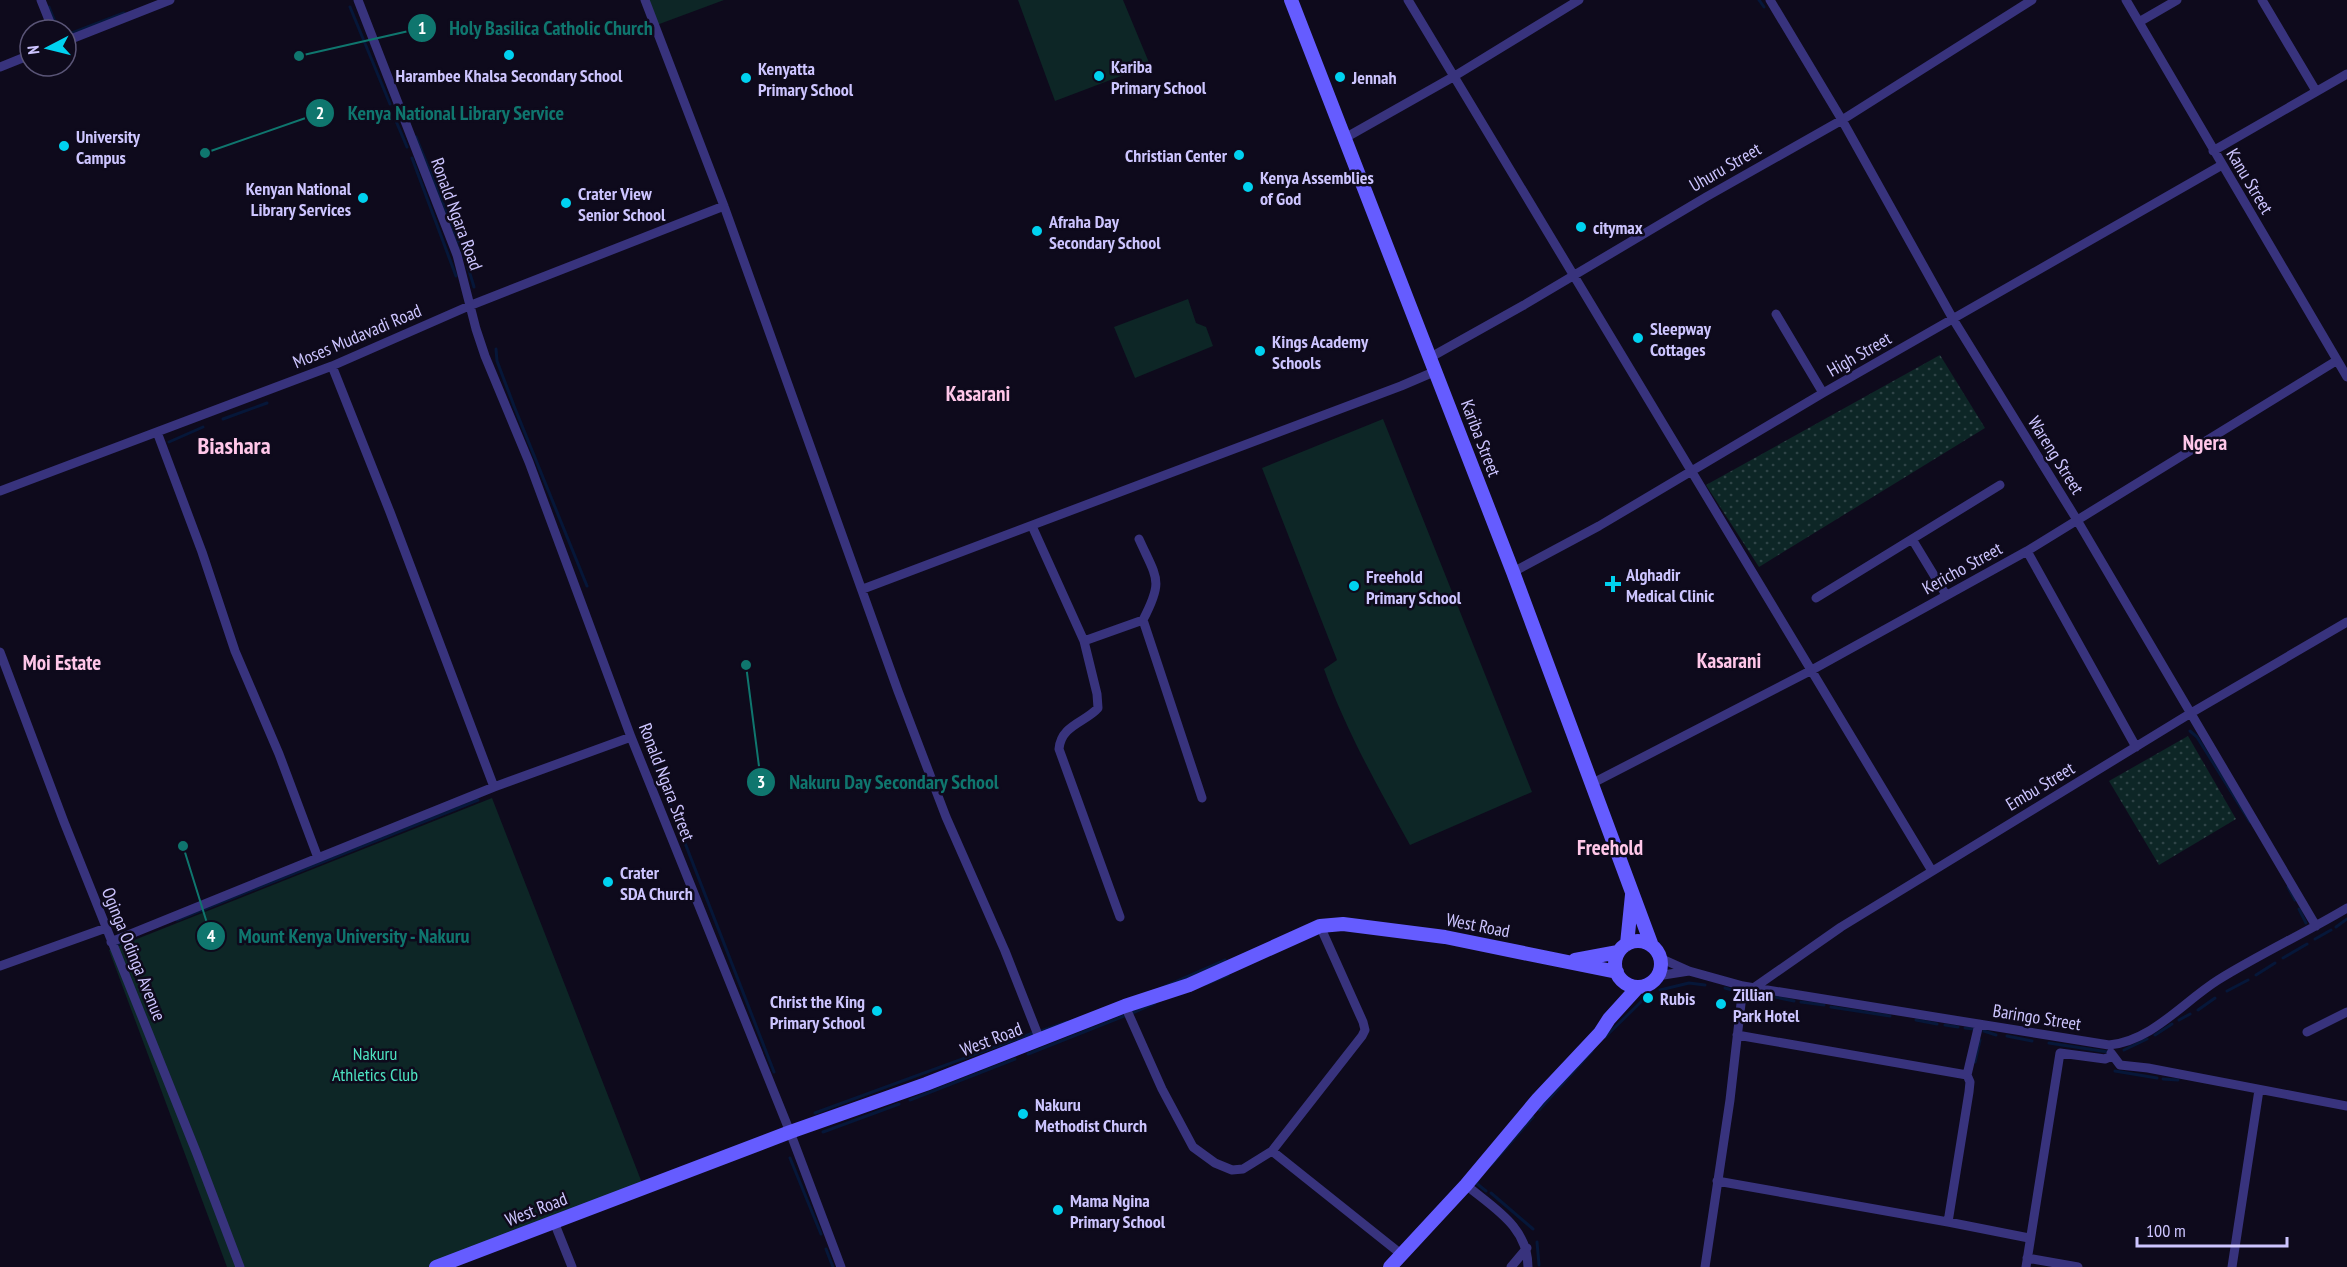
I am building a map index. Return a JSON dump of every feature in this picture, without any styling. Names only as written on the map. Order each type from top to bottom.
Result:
[{"type":"street","points":[[41,0],[48,18]]},
{"type":"street","points":[[78,36],[170,0]]},
{"type":"street","name":"Ronald Ngara Road","points":[[358,0],[457,255],[469,306]]},
{"type":"street","points":[[645,0],[724,206],[898,691],[946,817],[1005,951],[1040,1040]]},
{"type":"street","name":"Kariba Street","points":[[1291,0],[1431,357],[1656,952]]},
{"type":"street","points":[[1408,0],[1932,871]]},
{"type":"street","points":[[1345,138],[1453,77],[1578,0]]},
{"type":"street","name":"Wareng Street","points":[[1770,0],[1842,120],[1953,319],[2077,520],[2316,926]]},
{"type":"street","name":"Uhuru Street","points":[[1431,357],[1842,120],[2032,0]]},
{"type":"street","name":"Kanu Street","points":[[2126,0],[2347,377]]},
{"type":"street","points":[[2139,22],[2177,0]]},
{"type":"street","points":[[2262,0],[2316,91]]},
{"type":"street","points":[[0,67],[18,60]]},
{"type":"street","points":[[2213,151],[2347,74]]},
{"type":"street","name":"High Street","points":[[1513,572],[1599,526],[1823,393],[2222,165]]},
{"type":"street","name":"Moses Mudavadi Road","points":[[0,490],[332,366],[469,306],[724,206]]},
{"type":"street","name":"Ronald Ngara Street","points":[[469,306],[485,356],[529,462],[632,737],[790,1132],[841,1267]]},
{"type":"street","points":[[1776,314],[1823,393]]},
{"type":"street","name":"Kericho Street","points":[[1592,784],[1810,671],[2027,551],[2336,361]]},
{"type":"street","points":[[332,366],[494,787]]},
{"type":"street","points":[[863,590],[1436,371]]},
{"type":"street","points":[[157,432],[202,552],[235,651],[279,754],[318,858]]},
{"type":"street","points":[[1816,598],[2000,485]]},
{"type":"street","points":[[1032,526],[1084,640],[1097,694],[1098,708],[1072,726],[1060,741],[1059,749],[1120,917]]},
{"type":"street","points":[[1084,640],[1143,620],[1154,598],[1157,583],[1139,539]]},
{"type":"street","points":[[1912,539],[1946,595]]},
{"type":"street","points":[[2027,551],[2136,747]]},
{"type":"street","points":[[1143,620],[1202,798]]},
{"type":"street","name":"Embu Street","points":[[1755,987],[1841,927],[2191,713],[2347,622]]},
{"type":"street","name":"Oginga Odinga Avenue","points":[[0,652],[111,942],[240,1267]]},
{"type":"street","points":[[111,942],[494,787],[632,737]]},
{"type":"street","points":[[1614,1014],[1619,976],[1615,962],[1623,948],[1633,890]]},
{"type":"street","name":"Baringo Street","points":[[1656,952],[1689,971],[1743,986],[2109,1045],[2120,1044],[2147,1032],[2218,981],[2347,908]]},
{"type":"street","name":"West Road","points":[[436,1267],[1125,1006],[1189,985],[1320,926],[1343,924],[1445,937],[1570,961],[1619,976]]},
{"type":"street","points":[[1125,1006],[1162,1089],[1193,1147],[1215,1163],[1237,1170],[1252,1164],[1272,1151],[1365,1030],[1320,926]]},
{"type":"street","points":[[0,966],[106,928]]},
{"type":"street","points":[[1389,1267],[1466,1185],[1538,1099],[1638,987],[1649,984],[1657,976],[1660,970],[1656,952],[1640,941],[1623,948]]},
{"type":"street","name":"West Road","points":[[1570,961],[1623,948]]},
{"type":"street","name":"Baringo Street","points":[[1657,976],[1689,971]]},
{"type":"street","points":[[1619,976],[1638,987]]},
{"type":"street","points":[[1705,1267],[1743,986]]},
{"type":"street","points":[[2307,1032],[2347,1012]]},
{"type":"street","points":[[1948,1222],[1969,1092],[1970,1082],[1967,1075],[1978,1024]]},
{"type":"street","points":[[1737,1035],[1967,1075]]},
{"type":"street","points":[[2109,1045],[2112,1056],[2120,1065],[2148,1068],[2347,1106]]},
{"type":"street","points":[[2078,1267],[2026,1263],[2029,1238],[2060,1053],[2105,1059],[2112,1056]]},
{"type":"street","points":[[2232,1267],[2259,1090]]},
{"type":"street","points":[[1272,1151],[1401,1254]]},
{"type":"street","points":[[1717,1181],[2029,1238]]},
{"type":"street","points":[[1466,1185],[1520,1234],[1527,1248],[1528,1267]]},
{"type":"street","points":[[554,1222],[572,1267]]},
{"type":"street","points":[[1511,1267],[1527,1248]]},
{"type":"green space","points":[[643,0],[724,0],[654,26]]},
{"type":"green space","points":[[1018,0],[1123,0],[1150,65],[1055,101]]},
{"type":"green space","points":[[1188,299],[1196,323],[1206,327],[1213,346],[1135,378],[1114,327]]},
{"type":"green space","points":[[1940,355],[1985,428],[1759,567],[1706,485]]},
{"type":"green space","points":[[1383,419],[1532,792],[1410,845],[1363,758],[1333,692],[1324,669],[1337,660],[1262,468]]},
{"type":"green space","points":[[2188,736],[2236,819],[2159,865],[2109,781]]},
{"type":"green space","name":"Nakuru Athletics Club","points":[[492,798],[644,1188],[447,1267],[227,1267],[109,950]]},
{"type":"waterway","points":[[1759,0],[1764,7]]},
{"type":"waterway","points":[[49,7],[53,18]]},
{"type":"waterway","points":[[350,7],[390,104]]},
{"type":"waterway","points":[[78,31],[124,13]]},
{"type":"waterway","points":[[403,105],[408,117]]},
{"type":"waterway","points":[[396,121],[407,147]]},
{"type":"waterway","points":[[416,137],[465,258]]},
{"type":"waterway","points":[[412,158],[456,276]]},
{"type":"waterway","points":[[468,267],[474,287]]},
{"type":"waterway","points":[[496,349],[497,361],[514,406],[587,586]]},
{"type":"waterway","points":[[223,419],[267,403]]},
{"type":"waterway","points":[[169,442],[203,427]]},
{"type":"waterway","points":[[2190,731],[2197,737],[2250,822]]},
{"type":"waterway","points":[[654,747],[650,753],[774,1072]]},
{"type":"waterway","points":[[177,920],[478,800]]},
{"type":"waterway","points":[[2288,887],[2295,900]]},
{"type":"waterway","points":[[2299,909],[2306,923]]},
{"type":"waterway","points":[[2336,927],[2347,919]]},
{"type":"waterway","points":[[2315,939],[2331,930]]},
{"type":"waterway","points":[[116,945],[132,938]]},
{"type":"waterway","points":[[2283,958],[2307,944]]},
{"type":"waterway","points":[[1161,988],[1225,960]]},
{"type":"waterway","points":[[2256,975],[2275,963]]},
{"type":"waterway","points":[[1206,984],[1228,975]]},
{"type":"waterway","points":[[2227,991],[2248,980]]},
{"type":"waterway","points":[[1660,990],[1689,983],[1705,985]]},
{"type":"waterway","points":[[1725,988],[1732,990]]},
{"type":"waterway","points":[[1752,993],[1765,995]]},
{"type":"waterway","points":[[1605,1037],[1648,995]]},
{"type":"waterway","points":[[1775,997],[1794,1001]]},
{"type":"waterway","points":[[2198,1010],[2215,998]]},
{"type":"waterway","points":[[1801,1002],[1824,1005]]},
{"type":"waterway","points":[[1132,1013],[1155,1003]]},
{"type":"waterway","points":[[1831,1007],[1890,1016]]},
{"type":"waterway","points":[[2179,1020],[2190,1014]]},
{"type":"waterway","points":[[1028,1054],[1124,1016]]},
{"type":"waterway","points":[[1916,1020],[1937,1024]]},
{"type":"waterway","points":[[1041,1031],[1067,1022]]},
{"type":"waterway","points":[[2155,1035],[2172,1024]]},
{"type":"waterway","points":[[1945,1025],[1958,1027]]},
{"type":"waterway","points":[[1965,1028],[1974,1029]]},
{"type":"waterway","points":[[1984,1031],[1996,1035]]},
{"type":"waterway","points":[[815,1113],[1033,1033]]},
{"type":"waterway","points":[[2007,1036],[2032,1041]]},
{"type":"waterway","points":[[2124,1050],[2147,1039]]},
{"type":"waterway","points":[[1975,1062],[1980,1040]]},
{"type":"waterway","points":[[2049,1043],[2108,1052]]},
{"type":"waterway","points":[[1539,1110],[1592,1051]]},
{"type":"waterway","points":[[910,1100],[1015,1059]]},
{"type":"waterway","points":[[2115,1071],[2157,1078]]},
{"type":"waterway","points":[[2163,1079],[2178,1080]]},
{"type":"waterway","points":[[823,1132],[899,1104]]},
{"type":"waterway","points":[[1492,1164],[1533,1117]]},
{"type":"waterway","points":[[790,1158],[821,1234]]},
{"type":"waterway","points":[[1478,1180],[1476,1183],[1486,1191]]},
{"type":"waterway","points":[[1491,1193],[1533,1229]]},
{"type":"waterway","points":[[1537,1242],[1539,1265]]},
{"type":"waterway","points":[[826,1249],[833,1267]]},
{"type":"place","name":"Harambee Khalsa Secondary School","points":[[509,55]]},
{"type":"place","name":"Holy Basilica Catholic Church","points":[[299,56]]},
{"type":"place","name":"Kariba Primary School","points":[[1099,76]]},
{"type":"place","name":"Jennah","points":[[1340,77]]},
{"type":"place","name":"Kenyatta Primary School","points":[[746,78]]},
{"type":"place","name":"University Campus","points":[[64,146]]},
{"type":"place","name":"Kenya National Library Service","points":[[205,153]]},
{"type":"place","name":"Christian Center","points":[[1239,155]]},
{"type":"place","name":"Kenya Assemblies of God","points":[[1248,187]]},
{"type":"place","name":"Kenyan National Library Services","points":[[363,198]]},
{"type":"place","name":"Crater View Senior School","points":[[566,203]]},
{"type":"place","name":"citymax","points":[[1581,227]]},
{"type":"place","name":"Afraha Day Secondary School","points":[[1037,231]]},
{"type":"place","name":"Sleepway Cottages","points":[[1638,338]]},
{"type":"place","name":"Kings Academy Schools","points":[[1260,351]]},
{"type":"place","name":"Alghadir Medical Clinic","points":[[1613,584]]},
{"type":"place","name":"Freehold Primary School","points":[[1354,586]]},
{"type":"place","name":"Nakuru Day Secondary School","points":[[746,665]]},
{"type":"place","name":"Mount Kenya University - Nakuru","points":[[183,846]]},
{"type":"place","name":"Crater SDA Church","points":[[608,882]]},
{"type":"place","name":"Rubis","points":[[1648,998]]},
{"type":"place","name":"Zillian Park Hotel","points":[[1721,1004]]},
{"type":"place","name":"Christ the King Primary School","points":[[877,1011]]},
{"type":"place","name":"Nakuru Methodist Church","points":[[1023,1114]]},
{"type":"place","name":"Mama Ngina Primary School","points":[[1058,1210]]},
{"type":"district","name":"Kasarani","points":[[978,393]]},
{"type":"district","name":"Ngera","points":[[2205,442]]},
{"type":"district","name":"Biashara","points":[[234,445]]},
{"type":"district","name":"Kasarani","points":[[1729,660]]},
{"type":"district","name":"Moi Estate","points":[[62,662]]},
{"type":"district","name":"Freehold","points":[[1610,847]]}]
